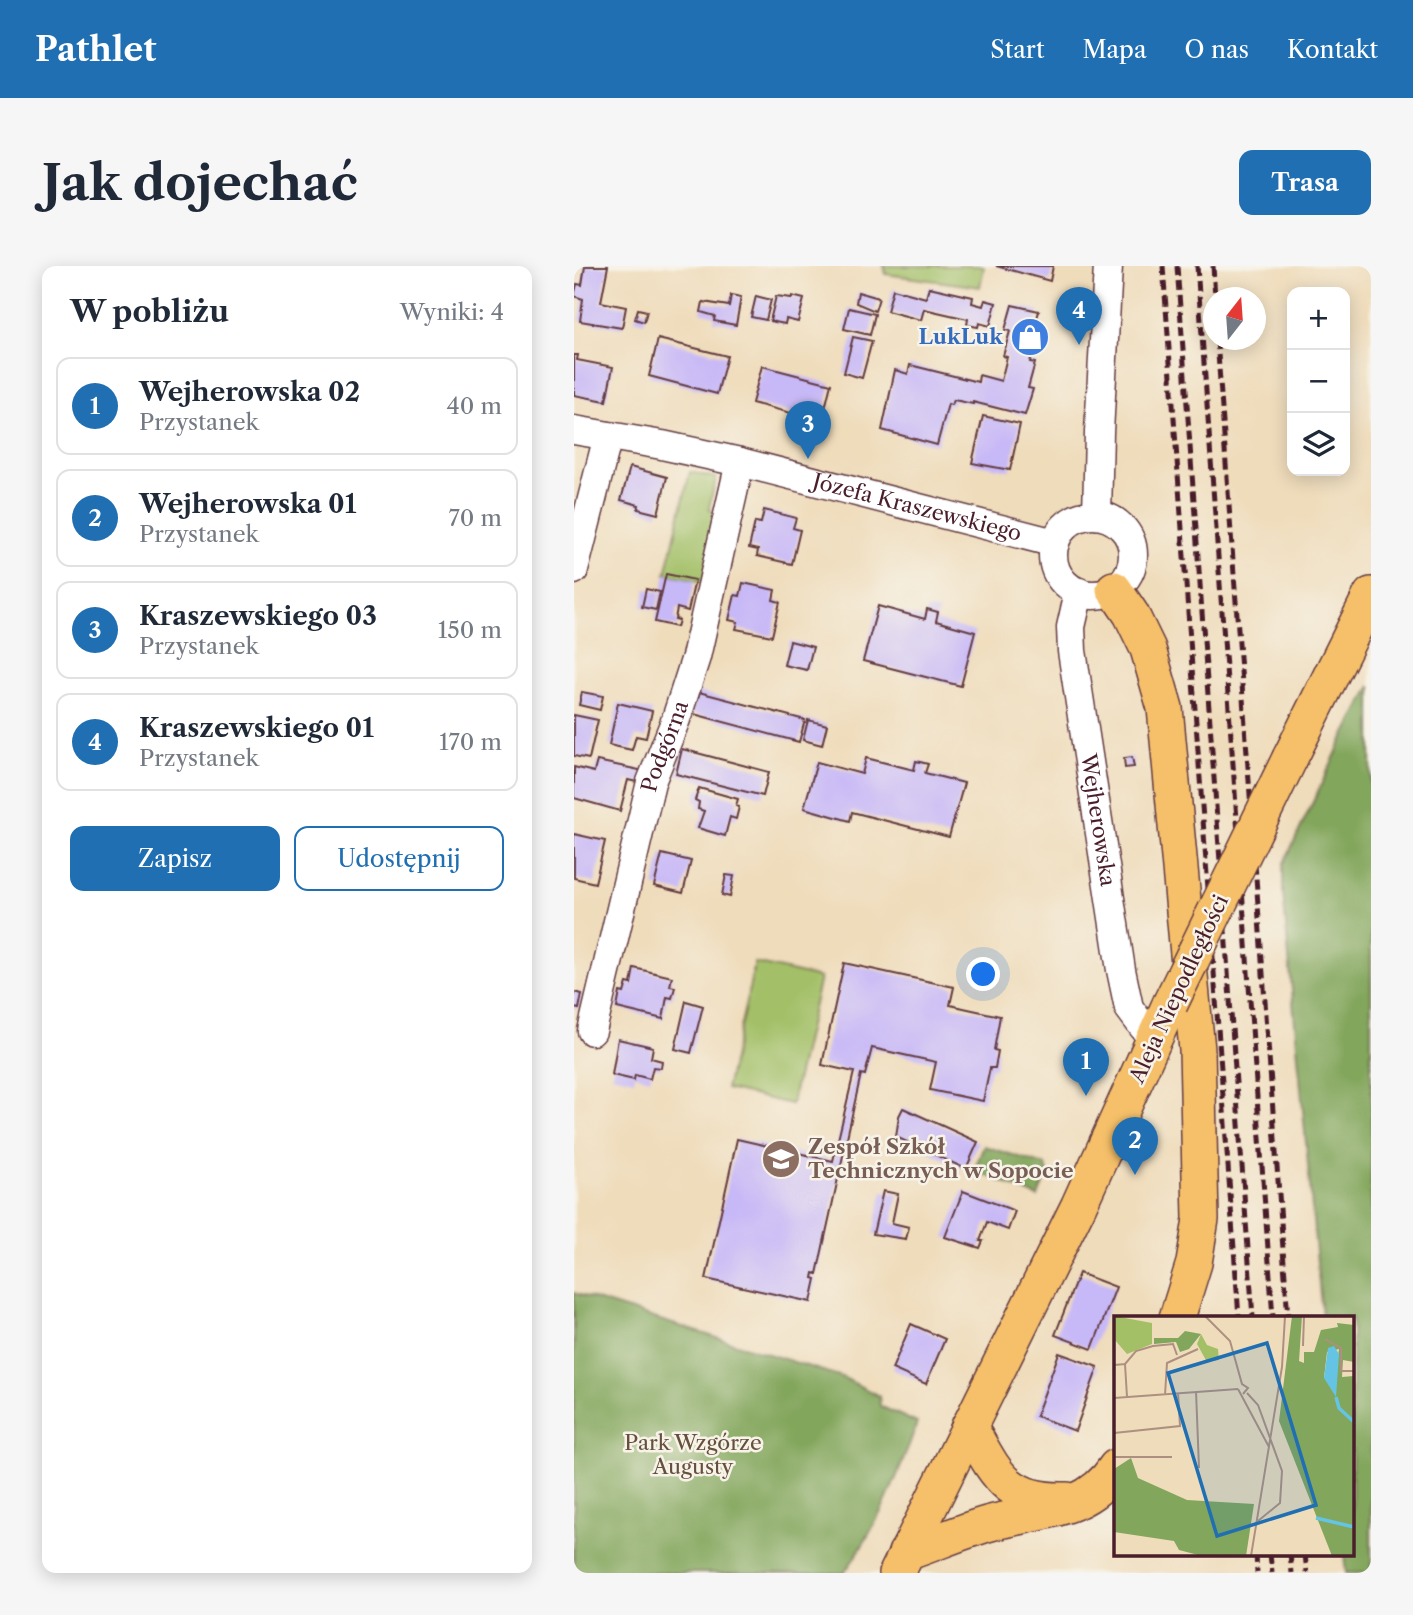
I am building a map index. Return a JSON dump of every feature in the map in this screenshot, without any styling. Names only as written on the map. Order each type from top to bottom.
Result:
[{"type":"main road","points":[[1114,589],[1131,614],[1148,649],[1165,708],[1197,1050],[1201,1219],[1194,1263],[1178,1316]]},
{"type":"main road","name":"Aleja Niepodległości","points":[[901,1563],[1087,1189],[1170,1004],[1371,595]]},
{"type":"main road","points":[[969,1426],[997,1472],[1010,1486],[1026,1496],[1042,1501],[1082,1500]]},
{"type":"main road","points":[[901,1563],[987,1524],[1050,1512],[1082,1500],[1109,1478],[1114,1469]]},
{"type":"street","points":[[1097,516],[1108,266]]},
{"type":"street","name":"Józefa Kraszewskiego","points":[[574,430],[740,462],[1055,543]]},
{"type":"street","points":[[574,570],[608,436]]},
{"type":"street","name":"Podgórna","points":[[592,1031],[651,782],[676,719],[695,657],[740,462]]},
{"type":"street","points":[[1083,516],[1097,516],[1120,525],[1128,535],[1133,559],[1130,571],[1114,589],[1097,594],[1079,592],[1068,586],[1060,577],[1053,555],[1055,543],[1061,531],[1071,522],[1083,516]]},
{"type":"street","name":"Wejherowska","points":[[1079,592],[1071,627],[1072,651],[1121,970],[1129,1008],[1153,1040]]},
{"type":"green space","points":[[884,266],[984,266],[980,287],[886,274]]},
{"type":"green space","points":[[690,472],[716,478],[709,508],[714,513],[704,582],[666,574]]},
{"type":"green space","points":[[1371,686],[1371,1573],[1346,1573],[1344,1556],[1354,1556],[1354,1316],[1322,1316],[1283,893],[1283,865]]},
{"type":"green space","points":[[755,963],[820,978],[791,1104],[726,1089]]},
{"type":"green space","points":[[984,1146],[1045,1165],[1048,1172],[1038,1197],[974,1170]]},
{"type":"green space","name":"Park Wzgórze Augusty","points":[[574,1293],[842,1377],[879,1396],[880,1406],[917,1423],[886,1501],[867,1538],[844,1573],[574,1573]]},
{"type":"building","points":[[585,266],[608,266],[601,302],[626,307],[622,328],[580,321],[583,299],[574,296],[577,284],[582,285]]},
{"type":"building","points":[[996,266],[1053,266],[1050,281]]},
{"type":"building","points":[[929,287],[973,297],[972,303],[983,306],[985,300],[996,303],[990,326],[979,323],[978,327],[967,325],[968,319],[924,309],[921,320],[887,311],[893,289],[926,298]]},
{"type":"building","points":[[858,292],[879,298],[875,311],[856,303]]},
{"type":"building","points":[[731,295],[741,297],[736,325],[714,321],[715,316],[701,312],[703,302],[729,306]]},
{"type":"building","points":[[756,296],[771,300],[766,320],[751,317]]},
{"type":"building","points":[[776,296],[804,299],[798,322],[786,319],[785,324],[770,321]]},
{"type":"building","points":[[1012,305],[1039,311],[1032,336],[1037,338],[1030,362],[1035,363],[1028,388],[1033,389],[1025,415],[954,400],[952,405],[948,404],[937,445],[882,430],[895,370],[908,374],[910,365],[978,382],[979,375],[1001,381],[1007,357],[1003,356],[1010,331],[1005,330]]},
{"type":"building","points":[[849,308],[875,314],[870,335],[844,329]]},
{"type":"building","points":[[638,309],[647,311],[644,322],[635,319]]},
{"type":"building","points":[[853,337],[872,341],[862,378],[844,373]]},
{"type":"building","points":[[658,339],[727,356],[717,394],[649,376]]},
{"type":"building","points":[[574,355],[578,355],[577,360],[613,367],[606,401],[574,395]]},
{"type":"building","points":[[762,366],[831,384],[822,421],[752,403]]},
{"type":"building","points":[[983,416],[1020,424],[1010,470],[972,463]]},
{"type":"building","points":[[630,467],[667,477],[658,514],[638,509],[639,505],[621,500]]},
{"type":"building","points":[[764,510],[796,518],[793,528],[800,530],[792,564],[757,556],[758,550],[749,548],[755,522],[761,523]]},
{"type":"building","points":[[666,574],[695,580],[688,611],[677,608],[677,627],[655,622]]},
{"type":"building","points":[[743,583],[775,590],[773,600],[780,602],[772,636],[736,629],[738,622],[729,620],[735,595],[740,596]]},
{"type":"building","points":[[646,589],[660,592],[656,610],[642,607]]},
{"type":"building","points":[[878,606],[925,619],[927,609],[938,612],[936,621],[975,632],[961,686],[863,661]]},
{"type":"building","points":[[790,641],[813,647],[807,670],[784,665]]},
{"type":"building","points":[[695,691],[805,720],[799,742],[690,713]]},
{"type":"building","points":[[582,692],[603,696],[600,710],[579,705]]},
{"type":"building","points":[[618,703],[652,711],[646,738],[636,736],[632,750],[609,745]]},
{"type":"building","points":[[574,715],[598,720],[589,759],[574,756]]},
{"type":"building","points":[[808,720],[827,725],[822,745],[803,740]]},
{"type":"building","points":[[682,749],[769,772],[763,796],[676,774]]},
{"type":"building","points":[[1132,757],[1134,767],[1125,768],[1124,758]]},
{"type":"building","points":[[866,758],[914,770],[916,761],[928,764],[925,773],[964,783],[949,837],[852,812],[850,821],[804,808],[817,762],[862,774]]},
{"type":"building","points":[[597,761],[644,771],[641,783],[628,780],[620,811],[574,798],[574,767],[594,772]]},
{"type":"building","points":[[699,788],[738,799],[736,819],[730,817],[725,836],[698,828],[704,811],[698,809],[699,802],[695,800]]},
{"type":"building","points":[[574,834],[605,841],[595,883],[574,878]]},
{"type":"building","points":[[662,854],[691,861],[683,893],[654,886]]},
{"type":"building","points":[[726,875],[734,876],[730,897],[722,895]]},
{"type":"building","points":[[844,963],[954,987],[950,1005],[1000,1016],[994,1050],[998,1051],[995,1068],[990,1068],[983,1101],[930,1090],[936,1062],[872,1048],[865,1075],[861,1074],[817,1274],[814,1273],[813,1278],[816,1279],[811,1302],[706,1279],[737,1139],[833,1161],[854,1072],[822,1065]]},
{"type":"building","points":[[634,968],[672,977],[670,986],[675,987],[672,998],[667,997],[663,1019],[617,1008],[620,992],[624,993],[627,983],[631,984]]},
{"type":"building","points":[[574,992],[582,994],[579,1009],[574,1008]]},
{"type":"building","points":[[686,1001],[703,1006],[691,1053],[675,1049]]},
{"type":"building","points":[[618,1039],[653,1047],[651,1058],[662,1061],[661,1068],[653,1067],[650,1079],[635,1075],[634,1080],[612,1075]]},
{"type":"building","points":[[903,1108],[978,1142],[966,1169],[896,1137]]},
{"type":"building","points":[[883,1191],[898,1194],[892,1223],[909,1227],[906,1239],[873,1234]]},
{"type":"building","points":[[963,1191],[1015,1211],[1008,1230],[987,1222],[980,1248],[945,1237]]},
{"type":"building","points":[[1079,1273],[1116,1287],[1092,1349],[1055,1335]]},
{"type":"building","points":[[911,1324],[945,1339],[926,1384],[892,1369]]},
{"type":"building","points":[[1059,1353],[1098,1367],[1075,1431],[1036,1416]]},
{"type":"railway","points":[[1163,266],[1239,1316]]},
{"type":"railway","points":[[1177,266],[1253,1316]]},
{"type":"railway","points":[[1197,266],[1273,1316]]},
{"type":"railway","points":[[1213,266],[1214,287]]},
{"type":"railway","points":[[1218,350],[1288,1316]]},
{"type":"railway","points":[[1256,1556],[1257,1573]]},
{"type":"railway","points":[[1270,1556],[1272,1573]]},
{"type":"railway","points":[[1290,1556],[1292,1573]]},
{"type":"railway","points":[[1305,1556],[1307,1573]]},
{"type":"place","name":"LukLuk","points":[[1030,337]]},
{"type":"place","name":"Kraszewskiego 01","points":[[1079,345]]},
{"type":"place","name":"Kraszewskiego 03","points":[[808,459]]},
{"type":"place","name":"Wejherowska 02","points":[[1086,1096]]},
{"type":"place","name":"Zespół Szkół Technicznych w Sopocie","points":[[781,1159]]},
{"type":"place","name":"Wejherowska 01","points":[[1135,1175]]}]
